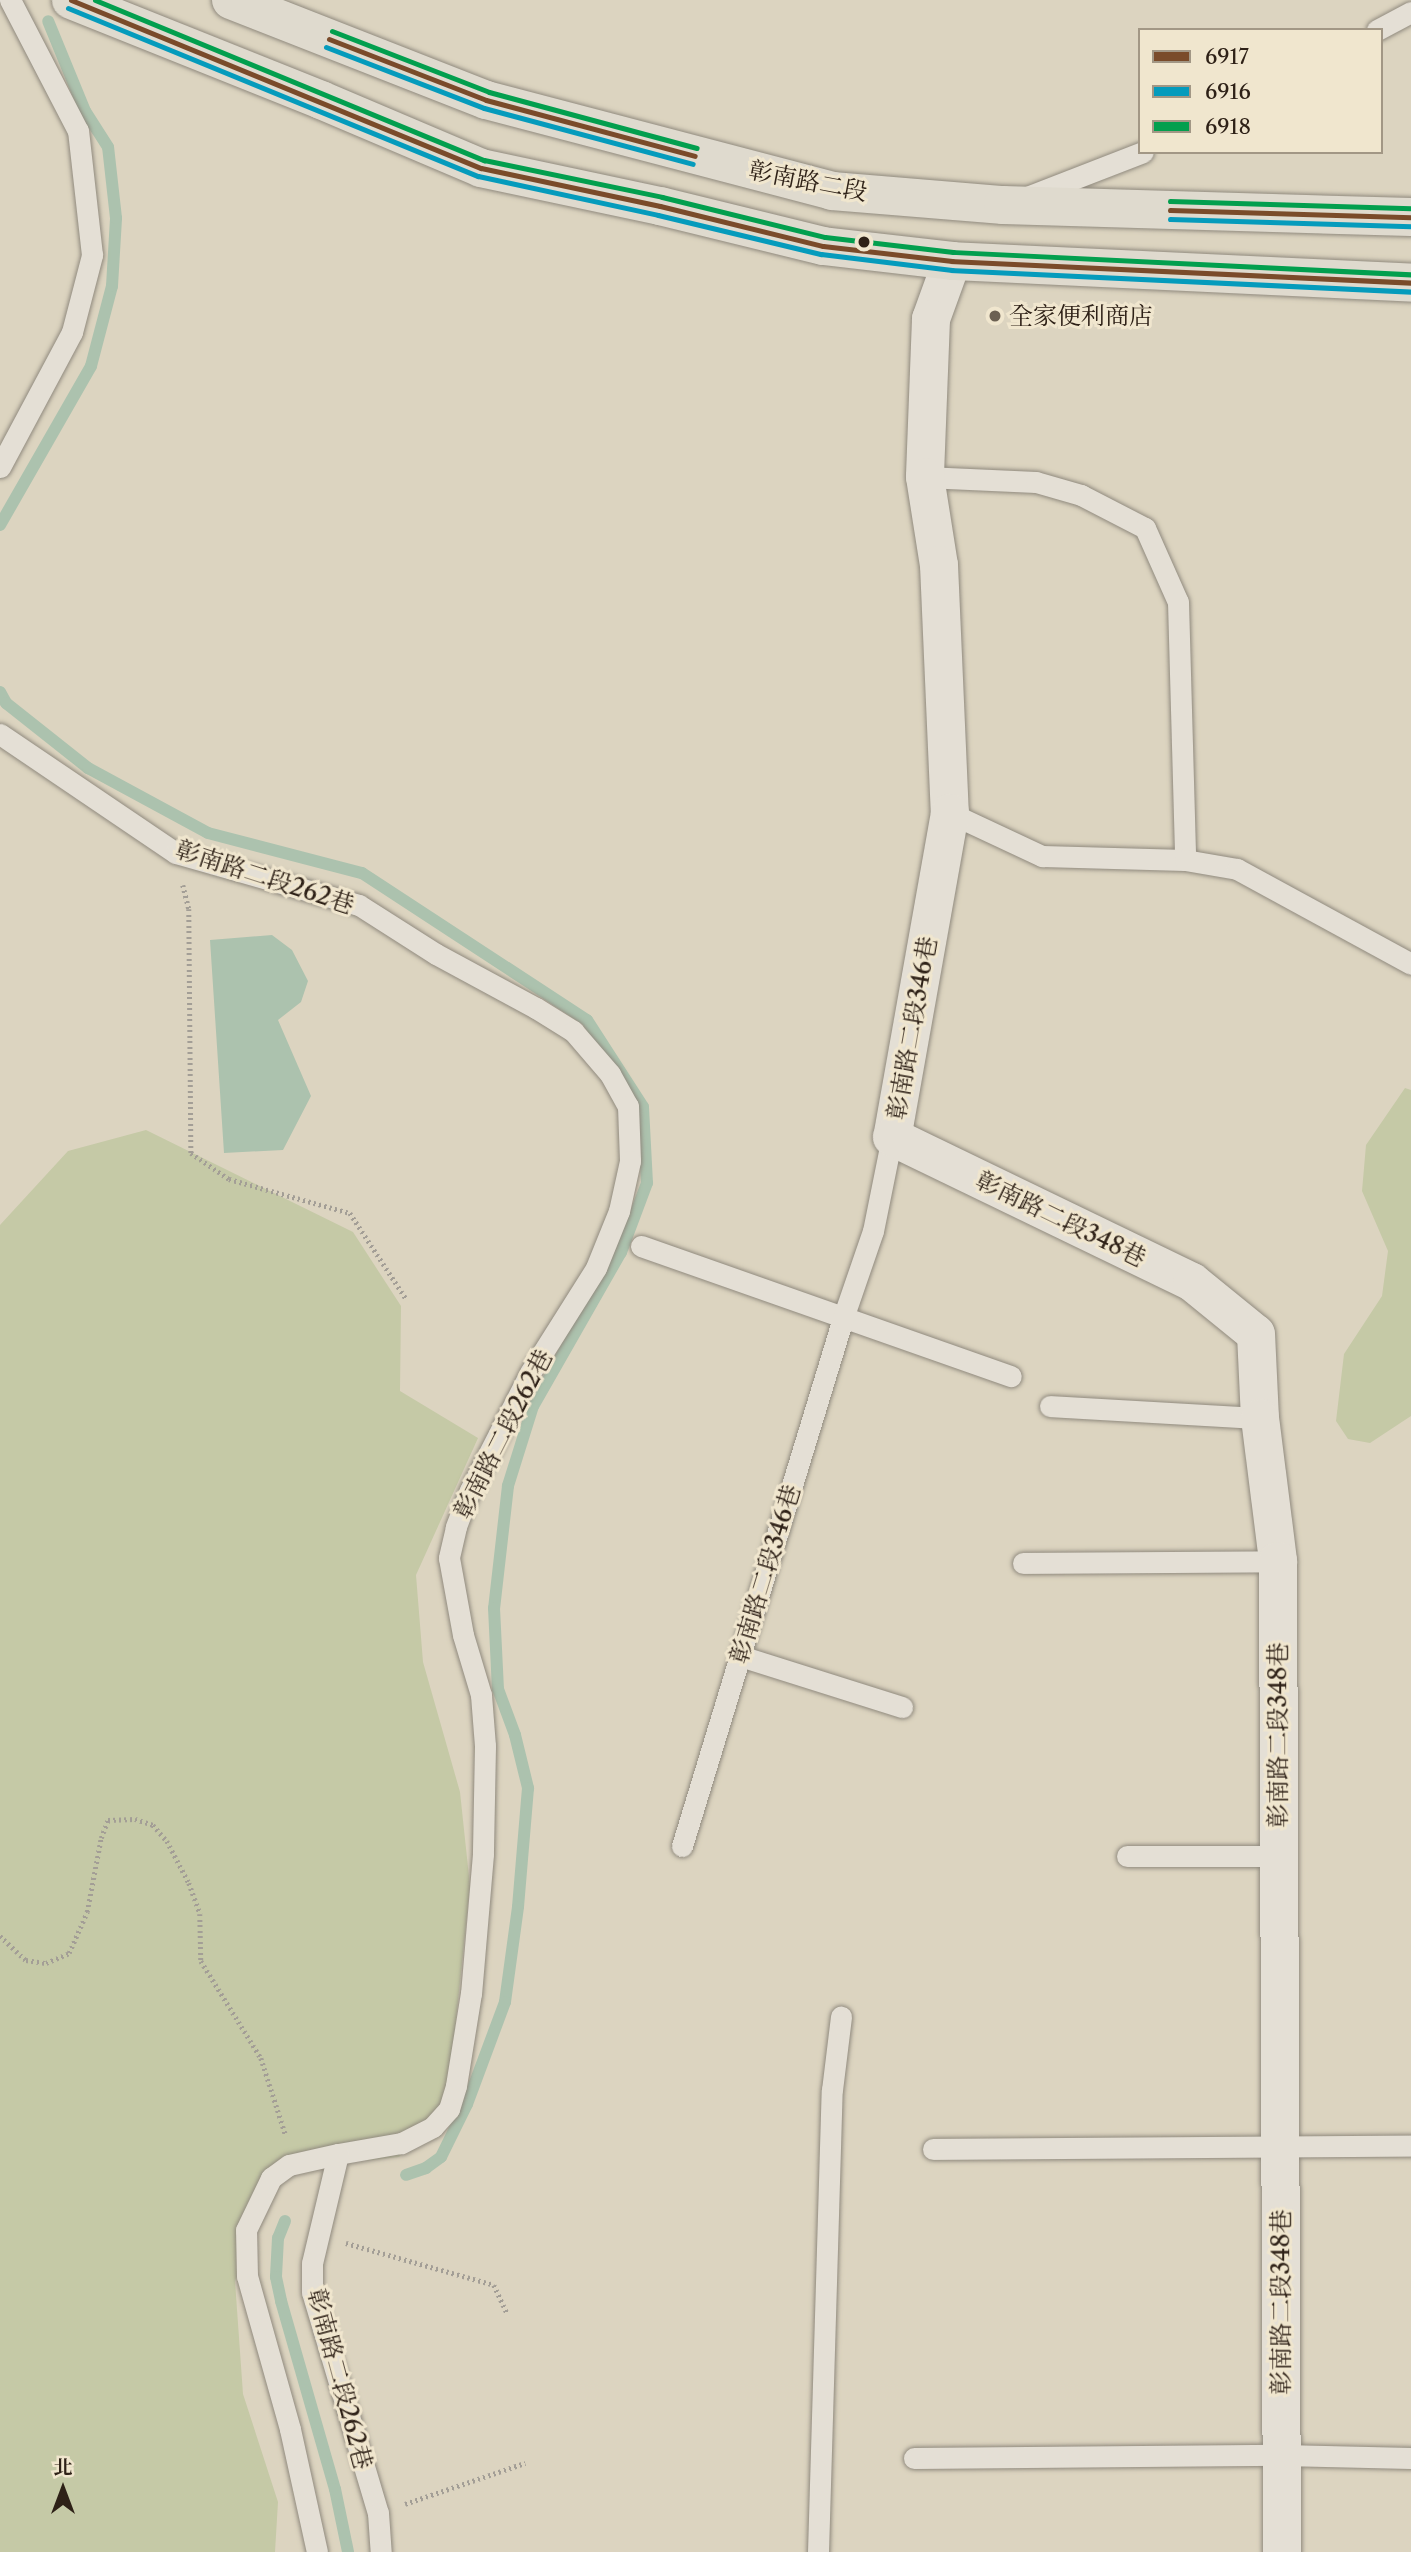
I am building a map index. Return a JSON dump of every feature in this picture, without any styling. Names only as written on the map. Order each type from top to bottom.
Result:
[{"type":"main road","points":[[71,0],[321,100],[481,168],[660,206],[823,246],[952,261],[1411,282]]},
{"type":"main road","name":"彰南路二段","points":[[231,0],[486,100],[832,191],[1003,205],[1411,217]]},
{"type":"main road","points":[[660,206],[671,149]]},
{"type":"main road","name":"彰南路二段346巷","points":[[952,261],[1003,205]]},
{"type":"street","name":"彰南路二段346巷","points":[[892,1137],[950,813],[939,565],[925,477],[930,319],[952,261]]},
{"type":"street","name":"彰南路二段348巷","points":[[892,1137],[1192,1282],[1256,1334],[1260,1418],[1278,1561],[1282,2552]]},
{"type":"lane","points":[[0,467],[72,332],[92,255],[78,131],[10,0]]},
{"type":"lane","points":[[1381,28],[1411,12]]},
{"type":"lane","points":[[1003,205],[1138,154]]},
{"type":"lane","points":[[925,477],[1036,482],[1081,495],[1145,528],[1178,602],[1185,860]]},
{"type":"lane","name":"彰南路二段262巷","points":[[0,734],[176,853],[359,905],[436,954],[573,1031],[610,1074],[628,1107],[630,1161],[619,1211],[596,1268],[530,1373],[476,1477],[456,1527],[449,1558],[463,1635],[481,1695],[485,1800],[471,1993],[456,2086],[449,2109],[433,2127],[401,2143],[338,2154],[312,2263],[312,2292],[378,2513],[381,2552]]},
{"type":"lane","points":[[950,813],[1042,856],[1185,860],[1237,869],[1411,964]]},
{"type":"lane","name":"彰南路二段346巷","points":[[682,1846],[843,1318],[873,1231],[892,1137]]},
{"type":"lane","points":[[641,1246],[1011,1376]]},
{"type":"lane","points":[[1050,1406],[1260,1418]]},
{"type":"lane","points":[[1023,1563],[1278,1561]]},
{"type":"lane","points":[[740,1656],[902,1707]]},
{"type":"lane","points":[[1127,1856],[1279,1856]]},
{"type":"lane","points":[[818,2552],[832,2090],[841,2017]]},
{"type":"lane","points":[[933,2149],[1411,2146]]},
{"type":"lane","points":[[317,2552],[290,2429],[247,2276],[246,2230],[271,2178],[289,2165],[338,2154]]},
{"type":"lane","points":[[914,2458],[1282,2455],[1411,2458]]},
{"type":"path","points":[[176,853],[189,909],[191,1153],[229,1179],[350,1213],[407,1300]]},
{"type":"path","points":[[0,1936],[26,1960],[46,1962],[69,1954],[87,1912],[101,1838],[108,1819],[135,1819],[153,1825],[167,1841],[189,1883],[200,1914],[201,1961],[261,2059],[285,2127],[289,2165]]},
{"type":"path","points":[[318,2234],[494,2285],[506,2313]]},
{"type":"path","points":[[378,2513],[526,2463]]},
{"type":"shaded area","points":[[272,935],[292,950],[308,981],[301,1002],[278,1020],[311,1096],[283,1150],[224,1153],[210,940]]},
{"type":"shaded area","points":[[1405,1088],[1411,1090],[1411,1416],[1370,1443],[1348,1439],[1336,1421],[1344,1354],[1382,1296],[1388,1251],[1362,1191],[1366,1145]]},
{"type":"shaded area","points":[[146,1130],[353,1232],[401,1306],[400,1391],[478,1438],[416,1575],[423,1662],[460,1792],[470,1886],[450,2077],[433,2123],[399,2157],[297,2168],[274,2187],[235,2281],[243,2394],[278,2502],[275,2552],[0,2552],[0,1225],[68,1151]]},
{"type":"waterway","points":[[0,525],[91,366],[112,286],[116,218],[108,147],[85,111],[48,21]]},
{"type":"waterway","points":[[0,692],[6,703],[88,768],[208,833],[362,873],[587,1020],[643,1107],[647,1183],[621,1252],[533,1406],[508,1486],[494,1608],[498,1689],[515,1735],[528,1788],[518,1907],[505,2002],[467,2104],[441,2157],[426,2168],[406,2175]]},
{"type":"waterway","points":[[285,2221],[278,2238],[276,2277],[335,2489],[348,2552]]},
{"type":"transit line","name":"6917","points":[[71,0],[481,168],[660,206],[823,246],[952,261],[1411,283]]},
{"type":"transit line","name":"6918","points":[[95,0],[484,160],[662,197],[825,237],[953,252],[1411,274]]},
{"type":"transit line","name":"6916","points":[[68,8],[478,176],[821,254],[952,270],[1411,292]]},
{"type":"transit line","name":"6918","points":[[332,31],[489,92],[697,148]]},
{"type":"transit line","name":"6917","points":[[329,39],[486,100],[695,156]]},
{"type":"transit line","name":"6916","points":[[326,47],[484,108],[693,164]]},
{"type":"transit line","name":"6918","points":[[1170,201],[1411,208]]},
{"type":"transit line","name":"6917","points":[[1170,210],[1411,217]]},
{"type":"transit line","name":"6916","points":[[1170,219],[1411,226]]},
{"type":"place","name":"全家便利商店","points":[[995,316]]}]
